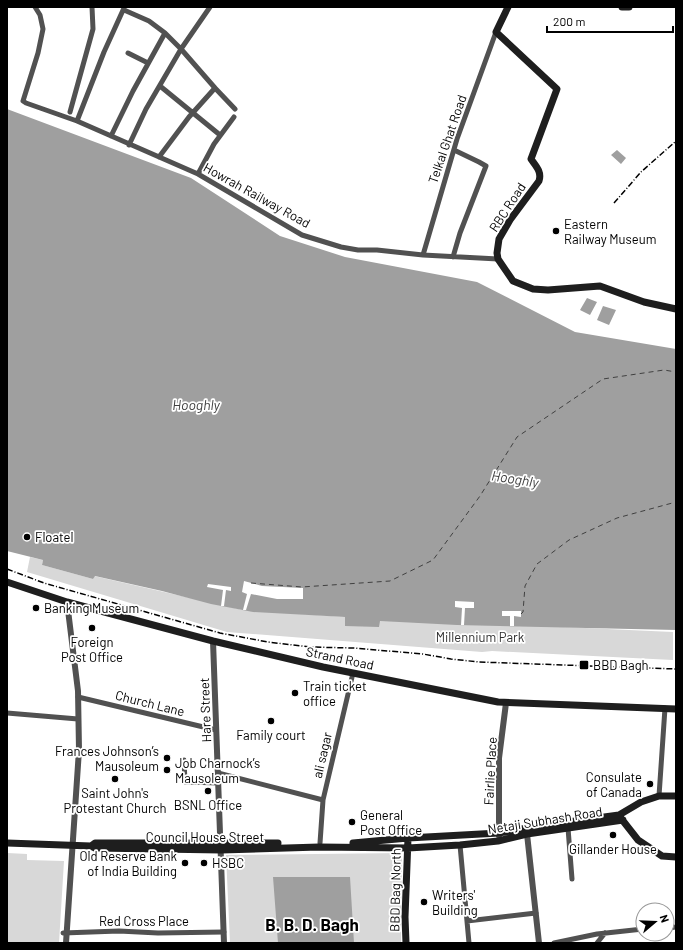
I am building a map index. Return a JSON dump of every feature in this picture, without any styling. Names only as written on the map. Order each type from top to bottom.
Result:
[{"type":"main road","points":[[499,26],[508,7]]},
{"type":"main road","points":[[622,7],[629,7]]},
{"type":"main road","name":"RBC Road","points":[[498,259],[497,253],[500,238],[510,220],[539,181],[539,170],[531,159],[557,89],[499,26]]},
{"type":"main road","points":[[498,259],[513,281],[533,289],[548,290],[600,286],[644,302],[676,309]]},
{"type":"main road","name":"Strand Road","points":[[7,582],[67,602],[213,641],[353,673],[498,702],[676,709]]},
{"type":"main road","name":"Netaji Subhash Road","points":[[526,831],[568,828],[621,817],[627,810],[641,802],[659,796],[676,796]]},
{"type":"main road","points":[[621,817],[638,840],[662,856],[676,857]]},
{"type":"main road","name":"Netaji Subhash Road","points":[[526,831],[621,817]]},
{"type":"main road","points":[[320,845],[408,838],[499,837],[526,831]]},
{"type":"main road","name":"Netaji Subhash Road","points":[[320,845],[408,848],[460,845],[499,837]]},
{"type":"main road","name":"BBD Bag North","points":[[406,943],[408,838]]},
{"type":"main road","name":"Council House Street","points":[[7,843],[91,846],[95,843],[221,847],[320,845]]},
{"type":"street","name":"Howrah Railway Road","points":[[35,7],[40,14],[43,29],[38,53],[24,101],[77,121],[198,174],[302,235],[340,247],[358,250],[377,250],[424,255],[498,259]]},
{"type":"street","points":[[70,112],[94,29],[92,7]]},
{"type":"street","points":[[129,144],[146,109],[181,49],[210,7]]},
{"type":"street","points":[[77,121],[104,52],[124,8],[149,21],[165,33],[235,110]]},
{"type":"street","name":"Telkal Ghat Road","points":[[424,255],[454,150],[499,26]]},
{"type":"street","points":[[111,136],[122,112],[165,33]]},
{"type":"street","points":[[128,53],[148,63]]},
{"type":"street","points":[[160,86],[220,135]]},
{"type":"street","points":[[159,157],[193,113],[215,88]]},
{"type":"street","points":[[198,174],[220,135],[234,117]]},
{"type":"street","points":[[453,257],[460,233],[486,166],[454,150]]},
{"type":"street","points":[[66,943],[65,933],[72,845],[71,838],[73,834],[79,750],[78,697],[67,602]]},
{"type":"street","name":"Hare Street","points":[[213,641],[224,943]]},
{"type":"street","name":"ali sagar","points":[[320,845],[323,800],[353,673]]},
{"type":"street","name":"Church Lane","points":[[78,697],[216,730]]},
{"type":"street","name":"Fairlie Place","points":[[499,837],[499,758],[506,703]]},
{"type":"street","points":[[659,796],[665,708]]},
{"type":"street","points":[[7,713],[78,719]]},
{"type":"street","points":[[184,760],[185,782],[219,782]]},
{"type":"street","points":[[218,773],[323,800]]},
{"type":"street","points":[[568,828],[572,879]]},
{"type":"street","points":[[526,831],[539,943]]},
{"type":"street","points":[[460,845],[468,943]]},
{"type":"street","points":[[467,921],[536,913]]},
{"type":"street","points":[[554,943],[605,933],[635,930]]},
{"type":"street","name":"Red Cross Place","points":[[65,933],[120,931],[224,932]]},
{"type":"street","points":[[62,943],[65,933]]},
{"type":"street","points":[[597,943],[605,933]]},
{"type":"green space","name":"Millennium Park","points":[[30,557],[43,560],[42,565],[93,579],[94,576],[243,610],[345,617],[673,632],[673,660],[492,651],[482,652],[227,632],[27,572]]},
{"type":"green space","points":[[7,853],[27,854],[27,860],[64,861],[59,943],[7,943]]},
{"type":"green space","points":[[402,853],[401,943],[230,943],[226,855]]},
{"type":"water","name":"Hooghly","points":[[7,109],[191,178],[280,236],[345,257],[477,282],[575,332],[676,349],[676,630],[457,625],[380,621],[379,627],[345,626],[345,617],[253,612],[211,604],[95,576],[93,579],[42,565],[43,560],[7,551]]},
{"type":"water","points":[[617,150],[626,158],[621,164],[611,155]]},
{"type":"water","points":[[587,298],[597,302],[590,315],[580,310]]},
{"type":"water","points":[[603,306],[616,310],[609,325],[597,320]]},
{"type":"water","points":[[273,877],[350,877],[354,943],[278,943]]},
{"type":"pier","points":[[244,581],[262,586],[303,588],[303,599],[277,599],[251,594],[246,610],[243,610],[247,594],[242,592]]},
{"type":"pier","points":[[208,584],[231,587],[231,591],[226,590],[224,606],[221,606],[223,590],[207,587]]},
{"type":"pier","points":[[455,601],[474,602],[474,608],[465,608],[464,625],[461,625],[462,608],[455,607]]},
{"type":"pier","points":[[502,611],[521,611],[521,617],[514,616],[514,626],[510,626],[510,616],[502,616]]},
{"type":"ferry route","points":[[251,583],[302,587],[390,581],[433,560],[480,496],[517,437],[603,379],[664,370],[676,372]]},
{"type":"ferry route","points":[[521,614],[523,612],[525,586],[537,564],[569,540],[617,518],[676,502]]},
{"type":"railway","points":[[614,203],[641,172],[676,141]]},
{"type":"railway","points":[[7,569],[44,583],[220,633],[268,642],[310,647],[353,648],[423,654],[479,662],[676,669]]},
{"type":"place","name":"Eastern Railway Museum","points":[[556,231]]},
{"type":"place","name":"Floatel","points":[[27,537]]},
{"type":"place","name":"Banking Museum","points":[[36,608]]},
{"type":"place","name":"Foreign Post Office","points":[[92,628]]},
{"type":"place","name":"BBD Bagh","points":[[584,665]]},
{"type":"place","name":"Train ticket office","points":[[295,693]]},
{"type":"place","name":"Family court","points":[[271,721]]},
{"type":"place","name":"Frances Johnson’s Mausoleum","points":[[167,758]]},
{"type":"place","name":"Job Charnock’s Mausoleum","points":[[167,770]]},
{"type":"place","name":"Saint John's Protestant Church","points":[[115,779]]},
{"type":"place","name":"Consulate of Canada","points":[[650,784]]},
{"type":"place","name":"BSNL Office","points":[[208,791]]},
{"type":"place","name":"General Post Office","points":[[352,822]]},
{"type":"place","name":"Gillander House","points":[[613,835]]},
{"type":"place","name":"Old Reserve Bank of India Building","points":[[185,863]]},
{"type":"place","name":"HSBC","points":[[204,863]]},
{"type":"place","name":"Writers' Building","points":[[424,902]]},
{"type":"district","name":"B. B. D. Bagh","points":[[312,925]]}]
